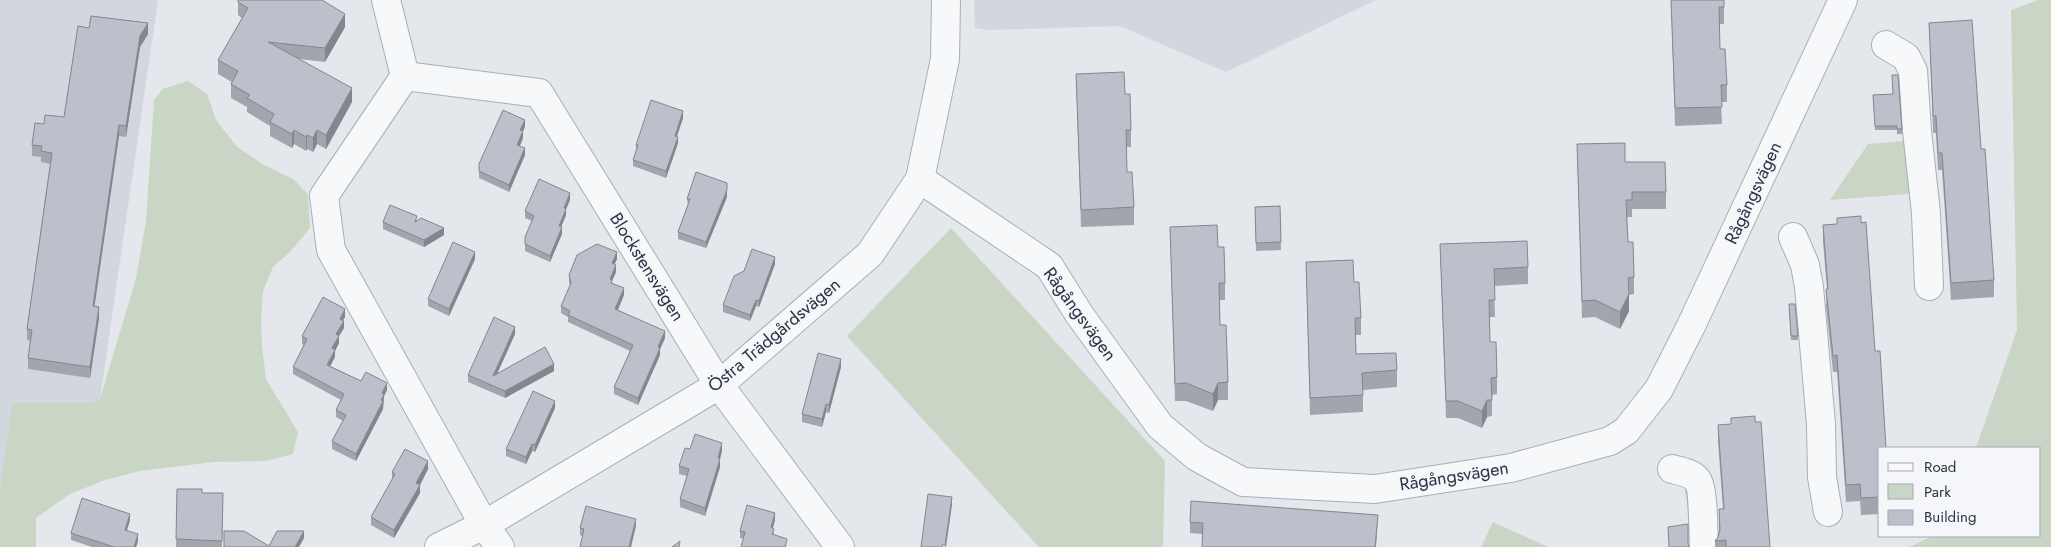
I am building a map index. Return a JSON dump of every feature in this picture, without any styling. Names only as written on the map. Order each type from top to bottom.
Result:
[{"type":"street","points":[[386,0],[405,76],[324,196],[331,250],[484,525],[500,547]]},
{"type":"street","name":"Östra Trädgårdsvägen","points":[[439,547],[484,525],[719,385],[870,254],[920,179],[945,59],[946,0]]},
{"type":"street","name":"Rågångsvägen","points":[[920,179],[1048,266],[1079,314],[1160,426],[1197,457],[1243,482],[1375,488],[1511,468],[1610,440],[1626,431],[1659,389],[1692,326],[1843,0]]},
{"type":"street","points":[[1886,45],[1906,57],[1913,71],[1926,213],[1929,286]]},
{"type":"street","name":"Blockstensvägen","points":[[405,76],[539,93],[719,385],[840,547]]},
{"type":"street","points":[[1793,237],[1805,265],[1809,287],[1821,424],[1822,477],[1828,512]]},
{"type":"street","points":[[1672,469],[1697,480],[1701,489],[1704,547]]},
{"type":"shaded area","points":[[0,0],[158,0],[100,399],[90,403],[12,403],[0,487]]},
{"type":"shaded area","points":[[974,0],[1376,0],[1226,72],[1120,26],[987,30],[975,28]]},
{"type":"green space","points":[[2038,0],[2051,0],[2051,547],[1909,547],[1931,537],[2041,537],[2041,447],[1976,447],[2017,330],[2011,10]]},
{"type":"green space","points":[[188,81],[207,94],[216,120],[237,147],[264,165],[293,179],[308,194],[310,228],[291,251],[273,267],[263,291],[261,318],[266,379],[298,432],[293,454],[266,461],[214,462],[140,471],[105,480],[70,494],[36,518],[36,547],[0,547],[0,487],[12,403],[90,403],[100,399],[136,278],[146,221],[154,100],[163,89]]},
{"type":"green space","points":[[1916,140],[1920,193],[1830,200],[1868,144]]},
{"type":"green space","points":[[951,228],[1165,461],[1163,547],[1039,547],[847,336]]},
{"type":"green space","points":[[1493,522],[1548,547],[1481,547]]},
{"type":"building","points":[[238,0],[322,0],[345,14],[325,48],[268,42],[352,88],[326,135],[317,130],[313,138],[307,135],[306,137],[294,130],[292,134],[270,122],[274,114],[247,98],[250,95],[231,84],[238,71],[218,60],[248,8],[238,2]]},
{"type":"building","points":[[1671,0],[1724,0],[1724,7],[1719,7],[1720,49],[1725,49],[1727,85],[1721,85],[1722,107],[1675,108]]},
{"type":"building","points":[[91,16],[148,23],[140,36],[126,126],[119,125],[93,306],[99,307],[90,367],[28,358],[32,330],[27,329],[52,153],[41,151],[42,146],[32,145],[35,123],[44,124],[45,115],[64,117],[78,26],[89,28]]},
{"type":"building","points":[[1972,20],[1981,149],[1985,149],[1994,280],[1951,283],[1942,153],[1938,153],[1936,116],[1933,116],[1929,23]]},
{"type":"building","points":[[1124,72],[1125,94],[1130,94],[1131,130],[1126,130],[1127,172],[1132,172],[1134,207],[1081,210],[1076,74]]},
{"type":"building","points":[[1892,75],[1898,75],[1902,129],[1897,129],[1897,126],[1875,126],[1873,95],[1893,94]]},
{"type":"building","points":[[651,100],[683,111],[675,136],[678,137],[666,171],[633,160]]},
{"type":"building","points":[[503,110],[525,120],[520,130],[523,131],[517,145],[525,148],[509,185],[479,171],[479,164]]},
{"type":"building","points":[[1625,143],[1625,162],[1665,162],[1666,192],[1632,192],[1632,200],[1626,200],[1628,242],[1633,242],[1634,277],[1628,278],[1629,294],[1620,312],[1595,300],[1582,301],[1577,144]]},
{"type":"building","points":[[696,172],[727,183],[727,190],[706,242],[678,232],[690,199],[687,199]]},
{"type":"building","points":[[539,179],[570,193],[559,226],[562,227],[550,256],[525,244],[525,237],[534,216],[525,211]]},
{"type":"building","points":[[390,205],[417,216],[415,222],[421,218],[444,228],[424,240],[383,222]]},
{"type":"building","points":[[1280,206],[1281,242],[1256,243],[1255,207]]},
{"type":"building","points":[[1861,216],[1861,223],[1866,222],[1875,351],[1880,351],[1886,447],[1878,447],[1878,497],[1861,498],[1860,484],[1846,485],[1837,355],[1833,356],[1826,289],[1828,289],[1823,225],[1837,224],[1837,218]]},
{"type":"building","points":[[1217,225],[1218,247],[1224,247],[1225,283],[1219,283],[1220,325],[1226,325],[1228,382],[1218,383],[1213,394],[1186,383],[1175,384],[1170,227]]},
{"type":"building","points":[[1527,241],[1528,267],[1494,269],[1495,300],[1489,300],[1490,342],[1496,342],[1497,377],[1491,378],[1492,400],[1487,400],[1482,411],[1458,401],[1446,401],[1440,244]]},
{"type":"building","points":[[453,242],[475,252],[449,309],[428,299]]},
{"type":"building","points":[[597,244],[617,252],[612,263],[616,265],[610,279],[612,280],[611,283],[624,288],[615,309],[665,331],[658,347],[660,348],[638,398],[614,387],[633,345],[568,315],[570,311],[561,306],[571,283],[569,275],[577,255]]},
{"type":"building","points":[[752,249],[775,257],[759,301],[756,300],[750,315],[723,305],[734,276],[744,271]]},
{"type":"building","points":[[1353,260],[1354,282],[1359,282],[1361,318],[1355,318],[1356,354],[1396,353],[1397,370],[1362,373],[1363,395],[1310,398],[1306,262]]},
{"type":"building","points":[[323,297],[345,309],[340,319],[344,321],[336,334],[339,336],[332,348],[335,350],[327,365],[361,381],[366,372],[387,383],[382,393],[384,395],[381,400],[383,401],[356,454],[332,441],[346,415],[336,410],[344,394],[293,367],[307,339],[302,336]]},
{"type":"building","points":[[1789,304],[1795,304],[1798,336],[1791,336]]},
{"type":"building","points":[[494,317],[515,327],[493,376],[545,347],[554,364],[505,391],[468,375]]},
{"type":"building","points":[[818,353],[841,359],[829,405],[826,404],[822,419],[802,414]]},
{"type":"building","points":[[533,391],[555,401],[535,445],[532,444],[526,457],[506,449]]},
{"type":"building","points":[[1755,416],[1755,422],[1761,422],[1770,547],[1726,547],[1726,540],[1715,541],[1720,530],[1719,509],[1724,509],[1718,425],[1731,424],[1731,418]]},
{"type":"building","points":[[695,434],[722,443],[718,458],[720,459],[705,508],[680,499],[689,469],[679,466],[685,448],[690,449]]},
{"type":"building","points":[[405,449],[428,461],[416,483],[420,485],[394,530],[371,517],[395,474],[392,472]]},
{"type":"building","points":[[177,489],[202,489],[202,493],[223,493],[222,541],[176,539]]},
{"type":"building","points":[[928,494],[952,497],[945,545],[942,545],[942,547],[921,547]]},
{"type":"building","points":[[82,498],[130,514],[125,530],[138,534],[134,547],[114,547],[71,533]]},
{"type":"building","points":[[1191,501],[1378,515],[1375,547],[1202,547],[1203,523],[1190,522]]},
{"type":"building","points":[[747,505],[775,513],[771,527],[774,529],[772,534],[787,539],[785,547],[741,547],[745,532],[740,531]]},
{"type":"building","points":[[586,506],[636,519],[629,547],[580,547],[584,529],[580,528]]},
{"type":"building","points":[[1688,524],[1689,547],[1669,547],[1668,527]]},
{"type":"building","points":[[224,531],[244,531],[269,546],[277,531],[304,531],[295,547],[224,547]]},
{"type":"building","points":[[680,541],[679,547],[672,547]]}]
